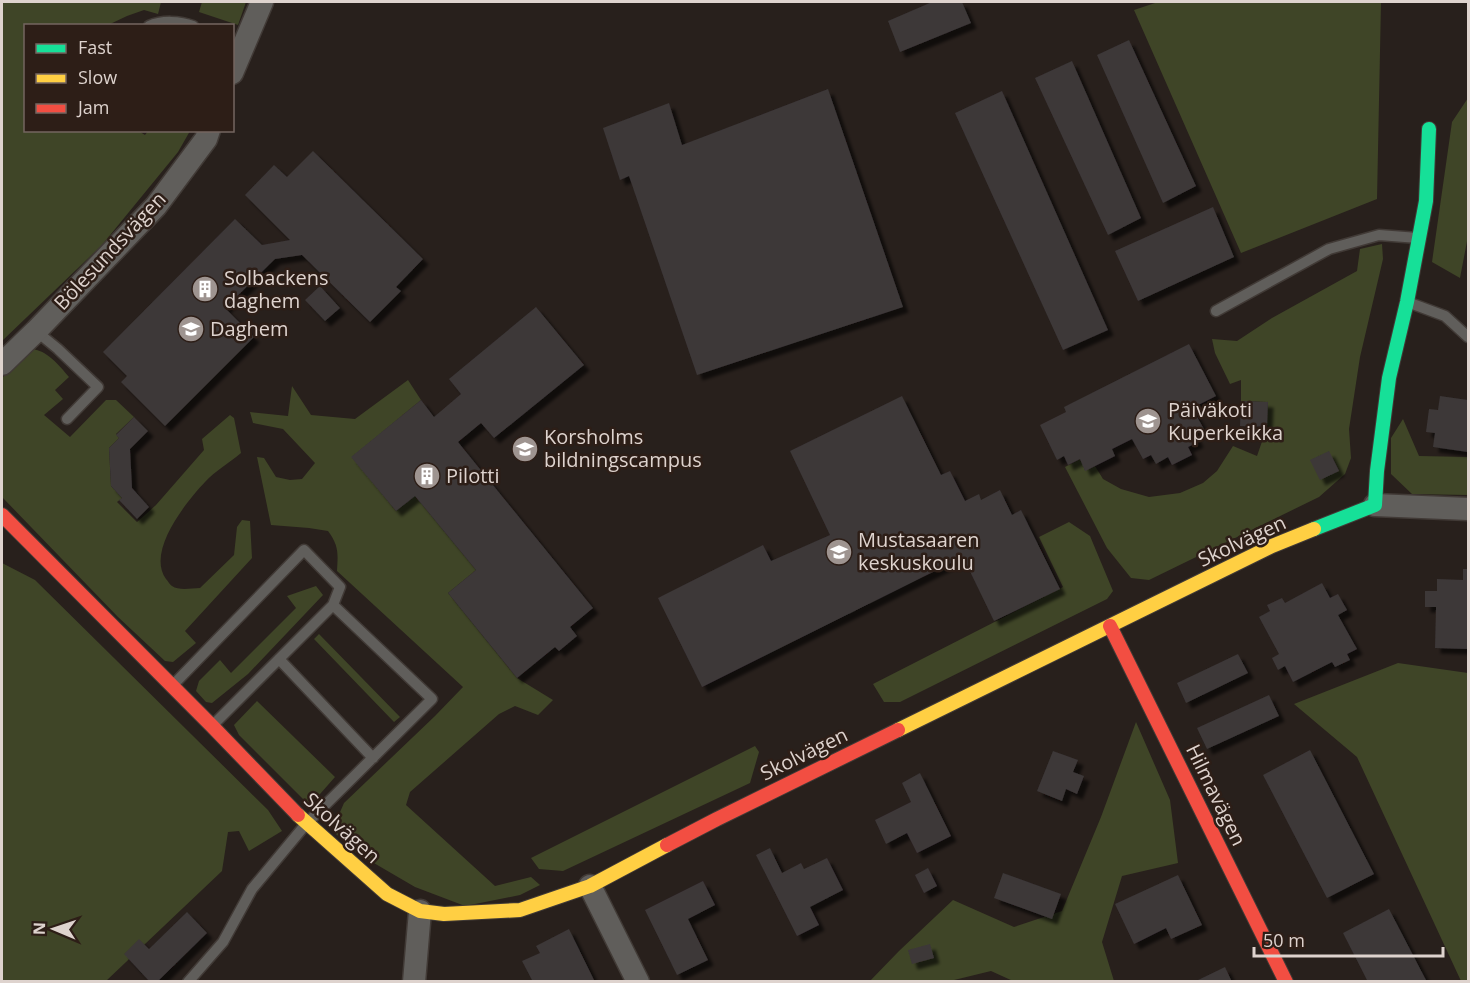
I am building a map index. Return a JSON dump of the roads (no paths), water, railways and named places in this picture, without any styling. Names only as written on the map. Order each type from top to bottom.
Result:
[{"type":"street","points":[[234,63],[238,42],[262,2]]},
{"type":"street","points":[[1430,129],[1426,201],[1407,302],[1389,378],[1375,505],[1468,509]]},
{"type":"street","name":"Bölesundsvägen","points":[[2,364],[156,206],[206,139],[208,132]]},
{"type":"street","name":"Skolvägen","points":[[2,515],[306,824],[387,894],[420,911],[444,914],[520,910],[590,886],[717,819],[1272,546],[1375,505]]},
{"type":"street","name":"Hilmavägen","points":[[1110,626],[1286,981]]},
{"type":"street","points":[[590,886],[638,981]]},
{"type":"street","points":[[414,981],[420,911]]},
{"type":"lane","points":[[153,24],[184,22],[188,24]]},
{"type":"lane","points":[[1216,311],[1329,249],[1379,235],[1418,238]]},
{"type":"lane","points":[[1407,302],[1445,316],[1468,337]]},
{"type":"lane","points":[[36,331],[98,387],[67,419]]},
{"type":"lane","points":[[172,686],[304,550],[340,586],[333,605],[212,726]]},
{"type":"lane","points":[[188,981],[224,942],[252,889],[306,824],[432,699],[333,605]]},
{"type":"lane","points":[[279,659],[373,758]]},
{"type":"place","name":"Solbackens daghem","points":[[205,289]]},
{"type":"place","name":"Daghem","points":[[191,329]]},
{"type":"place","name":"Päiväkoti Kuperkeikka","points":[[1148,421]]},
{"type":"place","name":"Korsholms bildningscampus","points":[[525,449]]},
{"type":"place","name":"Pilotti","points":[[427,476]]},
{"type":"place","name":"Mustasaaren keskuskoulu","points":[[839,552]]}]
